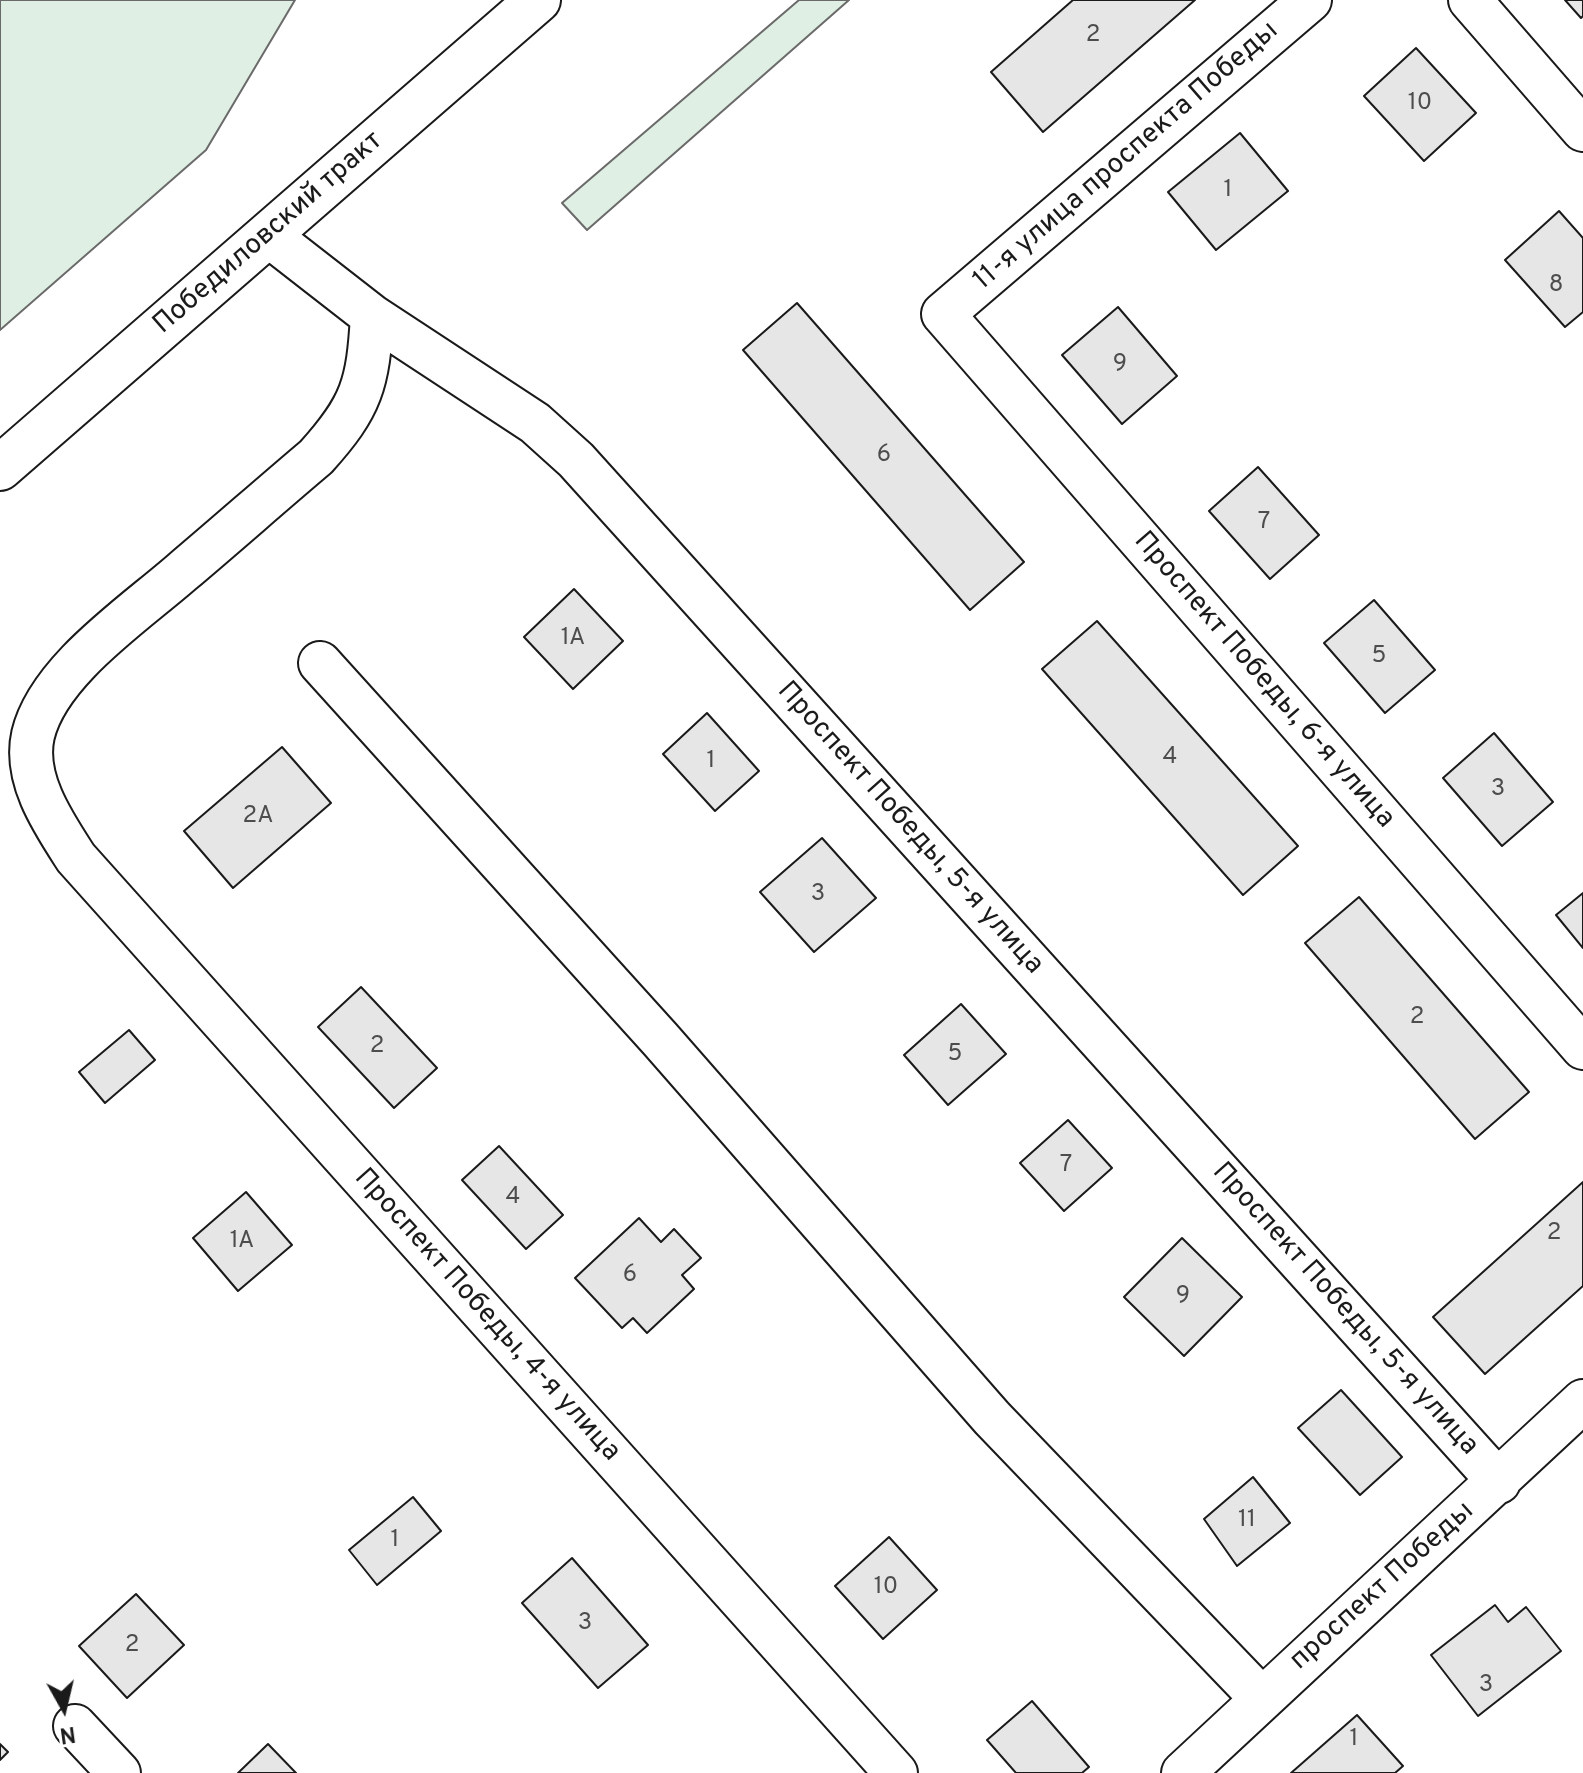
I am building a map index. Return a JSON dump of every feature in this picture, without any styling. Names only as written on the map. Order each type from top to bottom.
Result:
[{"type":"main road","name":"Победиловский тракт","points":[[0,468],[538,0]]},
{"type":"street","name":"11-я улица проспекта Победы","points":[[943,314],[1310,0]]},
{"type":"street","points":[[1470,0],[1583,130]]},
{"type":"street","name":"Проспект Победы, 5-я улица","points":[[268,235],[372,316],[535,423],[576,460],[1499,1482]]},
{"type":"street","name":"Проспект Победы, 6-я улица","points":[[943,314],[1583,1048]]},
{"type":"street","name":"Проспект Победы, 4-я улица","points":[[372,316],[362,393],[347,423],[316,457],[86,655],[45,704],[33,737],[32,768],[57,828],[76,858],[896,1773]]},
{"type":"street","points":[[320,663],[660,1039],[992,1418],[1261,1698]]},
{"type":"street","name":"проспект Победы","points":[[1183,1773],[1583,1401]]},
{"type":"street","points":[[75,1726],[119,1773]]},
{"type":"green space","points":[[0,0],[295,0],[206,150],[0,330]]},
{"type":"green space","points":[[799,0],[849,0],[587,230],[562,203]]},
{"type":"building","points":[[1073,0],[1195,0],[1043,132],[991,72]]},
{"type":"building","points":[[1565,0],[1583,0],[1581,18]]},
{"type":"building","points":[[1416,48],[1476,113],[1424,161],[1364,96]]},
{"type":"building","points":[[1240,133],[1288,191],[1216,250],[1168,192]]},
{"type":"building","points":[[1559,211],[1583,238],[1583,312],[1565,327],[1505,260]]},
{"type":"building","points":[[797,303],[1024,562],[970,610],[743,350]]},
{"type":"building","points":[[1118,307],[1177,376],[1122,424],[1062,355]]},
{"type":"building","points":[[1258,467],[1319,535],[1270,579],[1209,511]]},
{"type":"building","points":[[574,589],[623,641],[573,689],[524,637]]},
{"type":"building","points":[[1374,600],[1435,670],[1385,713],[1324,643]]},
{"type":"building","points":[[1097,621],[1298,846],[1243,895],[1042,669]]},
{"type":"building","points":[[707,713],[759,771],[715,811],[663,754]]},
{"type":"building","points":[[1494,733],[1553,802],[1502,846],[1443,778]]},
{"type":"building","points":[[282,747],[331,803],[233,888],[184,831]]},
{"type":"building","points":[[822,838],[876,898],[814,952],[760,892]]},
{"type":"building","points":[[1583,893],[1583,948],[1556,915]]},
{"type":"building","points":[[1359,897],[1529,1092],[1475,1139],[1305,943]]},
{"type":"building","points":[[361,987],[437,1068],[394,1108],[318,1027]]},
{"type":"building","points":[[961,1004],[1006,1054],[948,1105],[904,1055]]},
{"type":"building","points":[[129,1030],[155,1060],[105,1103],[79,1072]]},
{"type":"building","points":[[1068,1120],[1112,1168],[1064,1211],[1020,1163]]},
{"type":"building","points":[[499,1146],[563,1215],[526,1249],[462,1180]]},
{"type":"building","points":[[1583,1182],[1583,1286],[1485,1374],[1433,1317]]},
{"type":"building","points":[[246,1192],[292,1245],[238,1291],[193,1238]]},
{"type":"building","points":[[639,1218],[661,1242],[674,1229],[701,1258],[682,1275],[694,1289],[647,1333],[633,1318],[622,1328],[575,1278]]},
{"type":"building","points":[[1182,1238],[1242,1297],[1184,1356],[1124,1297]]},
{"type":"building","points":[[1341,1390],[1402,1457],[1360,1495],[1298,1428]]},
{"type":"building","points":[[1253,1477],[1290,1523],[1237,1566],[1204,1519]]},
{"type":"building","points":[[413,1497],[441,1531],[377,1585],[349,1550]]},
{"type":"building","points":[[889,1537],[937,1590],[883,1639],[835,1586]]},
{"type":"building","points":[[572,1558],[648,1645],[598,1688],[522,1603]]},
{"type":"building","points":[[136,1594],[184,1645],[127,1698],[79,1646]]},
{"type":"building","points":[[1495,1605],[1508,1622],[1526,1607],[1561,1651],[1478,1716],[1431,1655]]},
{"type":"building","points":[[1032,1701],[1089,1767],[1082,1773],[1016,1773],[987,1740]]},
{"type":"building","points":[[1357,1715],[1403,1766],[1395,1773],[1291,1773]]},
{"type":"building","points":[[0,1744],[8,1752],[0,1760]]},
{"type":"building","points":[[268,1744],[296,1773],[238,1773]]}]
